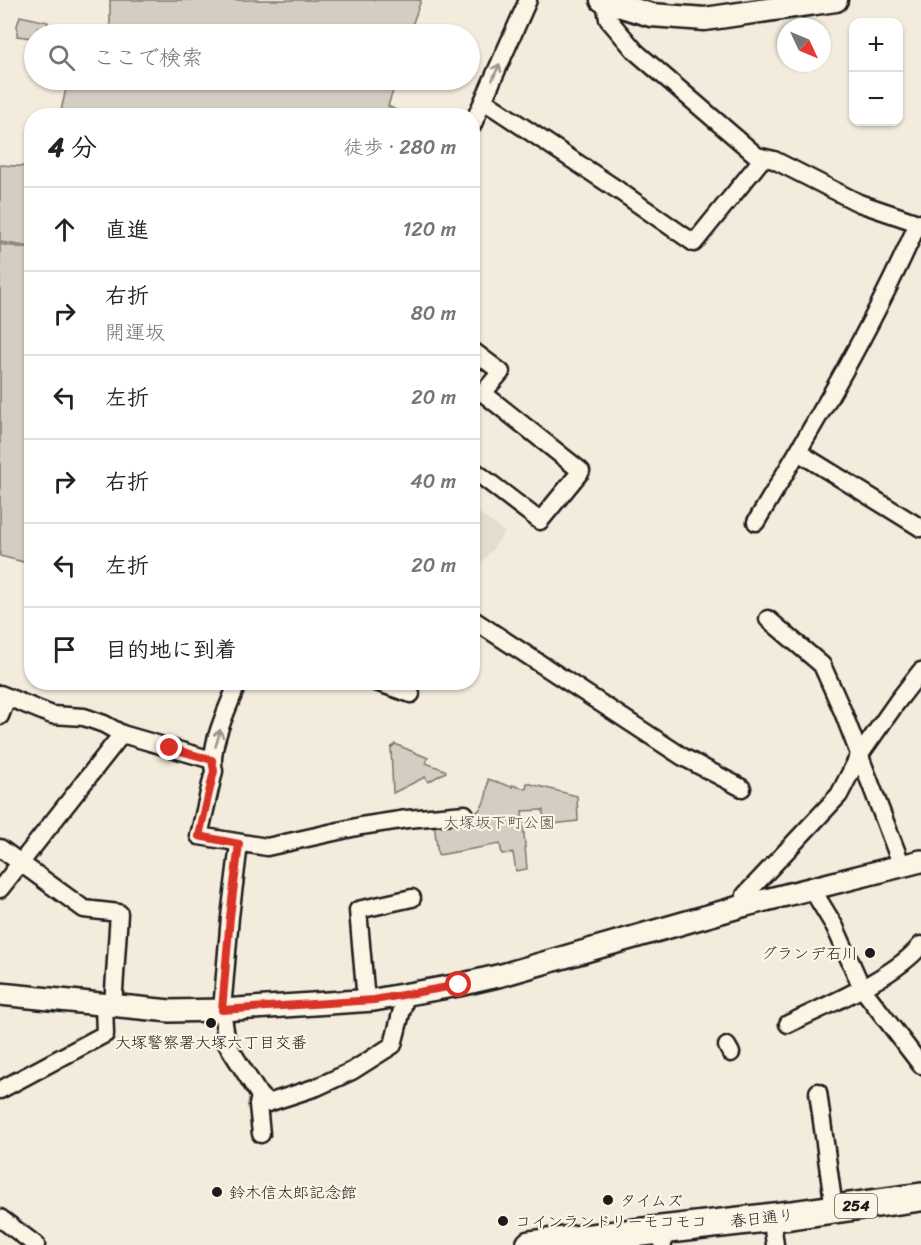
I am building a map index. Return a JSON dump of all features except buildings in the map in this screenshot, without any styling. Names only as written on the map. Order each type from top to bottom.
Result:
[{"type":"highway","name":"春日通り","points":[[530,1245],[921,1197]]},
{"type":"highway","name":"春日通り","points":[[660,1245],[774,1237],[921,1213]]},
{"type":"main road","points":[[604,1],[651,15],[705,19],[836,0]]},
{"type":"street","points":[[480,109],[528,0]]},
{"type":"street","points":[[604,1],[608,19],[636,52],[757,156],[774,160],[859,203],[918,224],[884,297],[798,452],[756,522]]},
{"type":"street","points":[[484,101],[694,243],[763,158]]},
{"type":"street","points":[[480,356],[501,372],[483,393],[581,471],[540,521],[480,475]]},
{"type":"street","points":[[798,452],[919,523]]},
{"type":"street","points":[[0,994],[170,1011],[366,1001],[502,975],[746,905],[911,863],[859,756],[822,665],[768,619]]},
{"type":"street","points":[[480,624],[683,757],[742,788]]},
{"type":"street","points":[[746,905],[745,895],[839,795],[859,756],[921,671]]},
{"type":"street","points":[[235,690],[212,760],[214,771],[199,836],[267,847],[372,824],[465,814]]},
{"type":"street","points":[[399,690],[411,694]]},
{"type":"street","points":[[0,716],[3,696],[52,715],[84,717],[122,734],[212,760]]},
{"type":"street","points":[[0,889],[122,734]]},
{"type":"street","points":[[239,844],[222,1010],[227,1044],[260,1096],[268,1103],[317,1087],[352,1071],[393,1045],[406,994]]},
{"type":"street","points":[[0,848],[84,909],[119,913],[105,1034],[0,1090]]},
{"type":"street","points":[[812,889],[835,927],[862,988],[921,1065]]},
{"type":"street","points":[[366,1001],[358,910],[412,898]]},
{"type":"street","points":[[788,1024],[862,988],[913,955],[921,945]]},
{"type":"street","points":[[818,1092],[834,1209]]},
{"type":"street","points":[[260,1096],[258,1105],[261,1134]]},
{"type":"street","points":[[0,1218],[36,1245]]},
{"type":"shaded area","points":[[480,514],[505,532],[480,566]]},
{"type":"green space","points":[[110,0],[421,0],[413,24],[110,24]]},
{"type":"green space","points":[[20,16],[48,22],[47,24],[24,24],[24,37],[17,36]]},
{"type":"green space","points":[[66,90],[393,91],[388,106],[392,108],[62,108]]},
{"type":"green space","points":[[0,165],[24,167],[24,246],[0,242]]},
{"type":"green space","points":[[0,244],[24,248],[24,562],[0,556]]},
{"type":"green space","points":[[395,744],[428,758],[426,763],[446,772],[428,782],[425,777],[393,793],[391,748]]},
{"type":"green space","name":"大塚坂下町公園","points":[[488,779],[526,789],[527,783],[577,796],[578,821],[544,825],[543,810],[522,811],[527,869],[516,871],[513,853],[502,854],[500,844],[438,855],[434,823],[474,814],[484,802]]},
{"type":"place","name":"グランデ石川","points":[[870,953]]},
{"type":"place","name":"大塚警察署大塚六丁目交番","points":[[211,1023]]},
{"type":"place","name":"鈴木信太郎記念館","points":[[217,1192]]},
{"type":"place","name":"タイムズ","points":[[608,1200]]},
{"type":"place","name":"コインランドリーモコモコ","points":[[503,1221]]},
{"type":"route","points":[[170,748],[212,760],[214,771],[199,836],[239,844],[222,1010],[374,1000],[459,985]]}]
